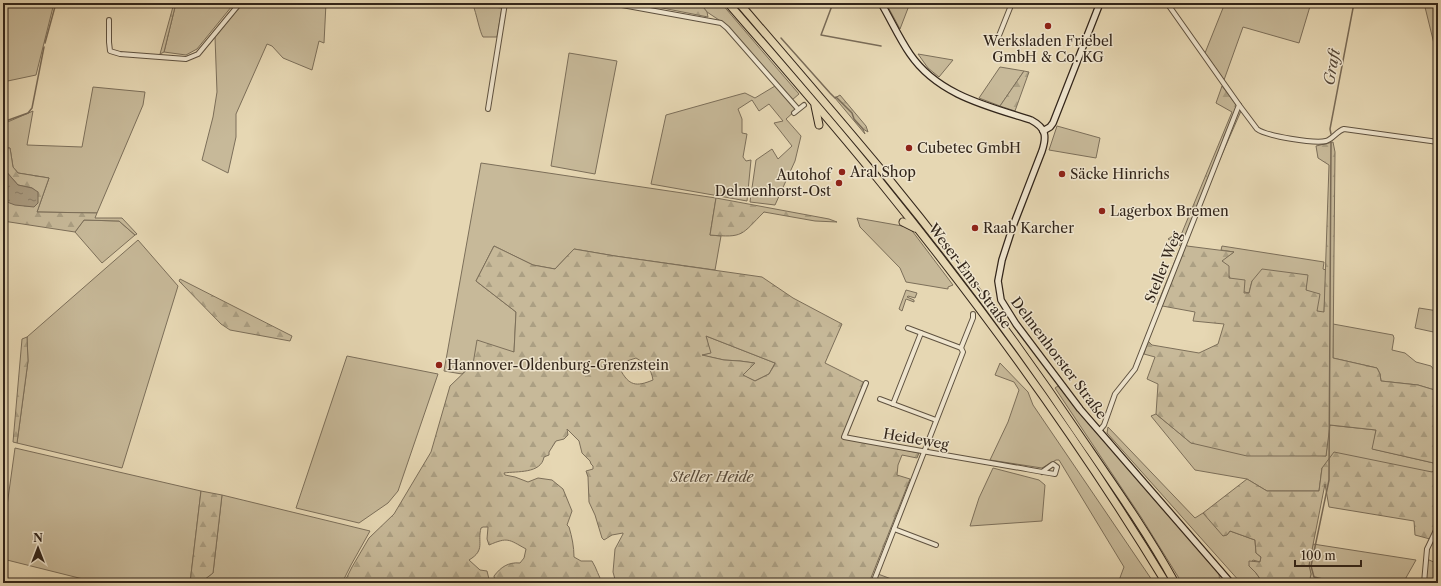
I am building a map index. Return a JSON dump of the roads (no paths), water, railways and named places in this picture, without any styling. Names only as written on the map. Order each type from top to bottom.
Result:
[{"type":"highway","name":"Weser-Ems-Straße","points":[[728,3],[881,182],[987,319],[1056,415],[1119,509],[1166,583]]},
{"type":"highway","name":"Weser-Ems-Straße","points":[[739,3],[888,178],[992,312],[1099,463],[1176,583]]},
{"type":"highway","points":[[815,104],[819,125]]},
{"type":"highway","points":[[903,222],[918,229]]},
{"type":"street","points":[[109,20],[110,51],[120,54],[186,59],[198,54],[240,3]]},
{"type":"street","points":[[488,108],[505,3]]},
{"type":"street","points":[[611,3],[720,23],[727,28],[798,109]]},
{"type":"street","points":[[881,3],[910,53],[932,78],[945,87],[971,100],[1032,120],[1039,124],[1043,131],[1050,127],[1053,123],[1100,3]]},
{"type":"street","points":[[998,38],[1012,3]]},
{"type":"street","points":[[1167,3],[1259,131],[1319,142],[1330,139],[1344,129],[1438,142]]},
{"type":"street","points":[[794,113],[804,105]]},
{"type":"street","name":"Steller Weg","points":[[1099,431],[1104,425],[1115,394],[1135,369],[1239,105]]},
{"type":"street","name":"Delmenhorster Straße","points":[[1043,131],[1045,137],[1043,147],[1013,226],[1002,260],[998,281],[999,291],[1005,308],[1059,383],[1231,583]]},
{"type":"street","points":[[873,583],[962,350],[973,318],[972,314]]},
{"type":"street","points":[[908,328],[962,350]]},
{"type":"street","points":[[893,404],[921,333]]},
{"type":"street","name":"Heideweg","points":[[866,383],[844,437],[1042,472]]},
{"type":"street","points":[[880,398],[936,420]]},
{"type":"street","points":[[1424,583],[1427,548],[1438,526]]},
{"type":"street","points":[[894,529],[936,546]]},
{"type":"water","points":[[4,169],[18,185],[32,188],[38,192],[38,203],[34,207],[15,205],[7,202],[3,187]]},
{"type":"waterway","points":[[45,43],[56,3]]},
{"type":"waterway","points":[[833,3],[821,35],[881,46]]},
{"type":"waterway","name":"Graft","points":[[1331,134],[1330,129],[1354,3]]},
{"type":"waterway","points":[[781,38],[830,93],[852,113],[854,119],[863,129]]},
{"type":"waterway","points":[[3,122],[28,113],[32,108],[44,47]]},
{"type":"waterway","points":[[1331,143],[1329,480],[1311,566],[1314,577],[1340,583]]},
{"type":"place","name":"Werksladen Friebel GmbH & Co. KG","points":[[1048,26]]},
{"type":"place","name":"Cubetec GmbH","points":[[909,148]]},
{"type":"place","name":"Aral Shop","points":[[842,172]]},
{"type":"place","name":"Säcke Hinrichs","points":[[1062,174]]},
{"type":"place","name":"Autohof Delmenhorst-Ost","points":[[839,183]]},
{"type":"place","name":"Lagerbox Bremen","points":[[1102,211]]},
{"type":"place","name":"Raab Karcher","points":[[975,228]]},
{"type":"place","name":"Hannover-Oldenburg-Grenzstein","points":[[439,365]]},
{"type":"park label","name":"Steller Heide","points":[[712,477]]}]
